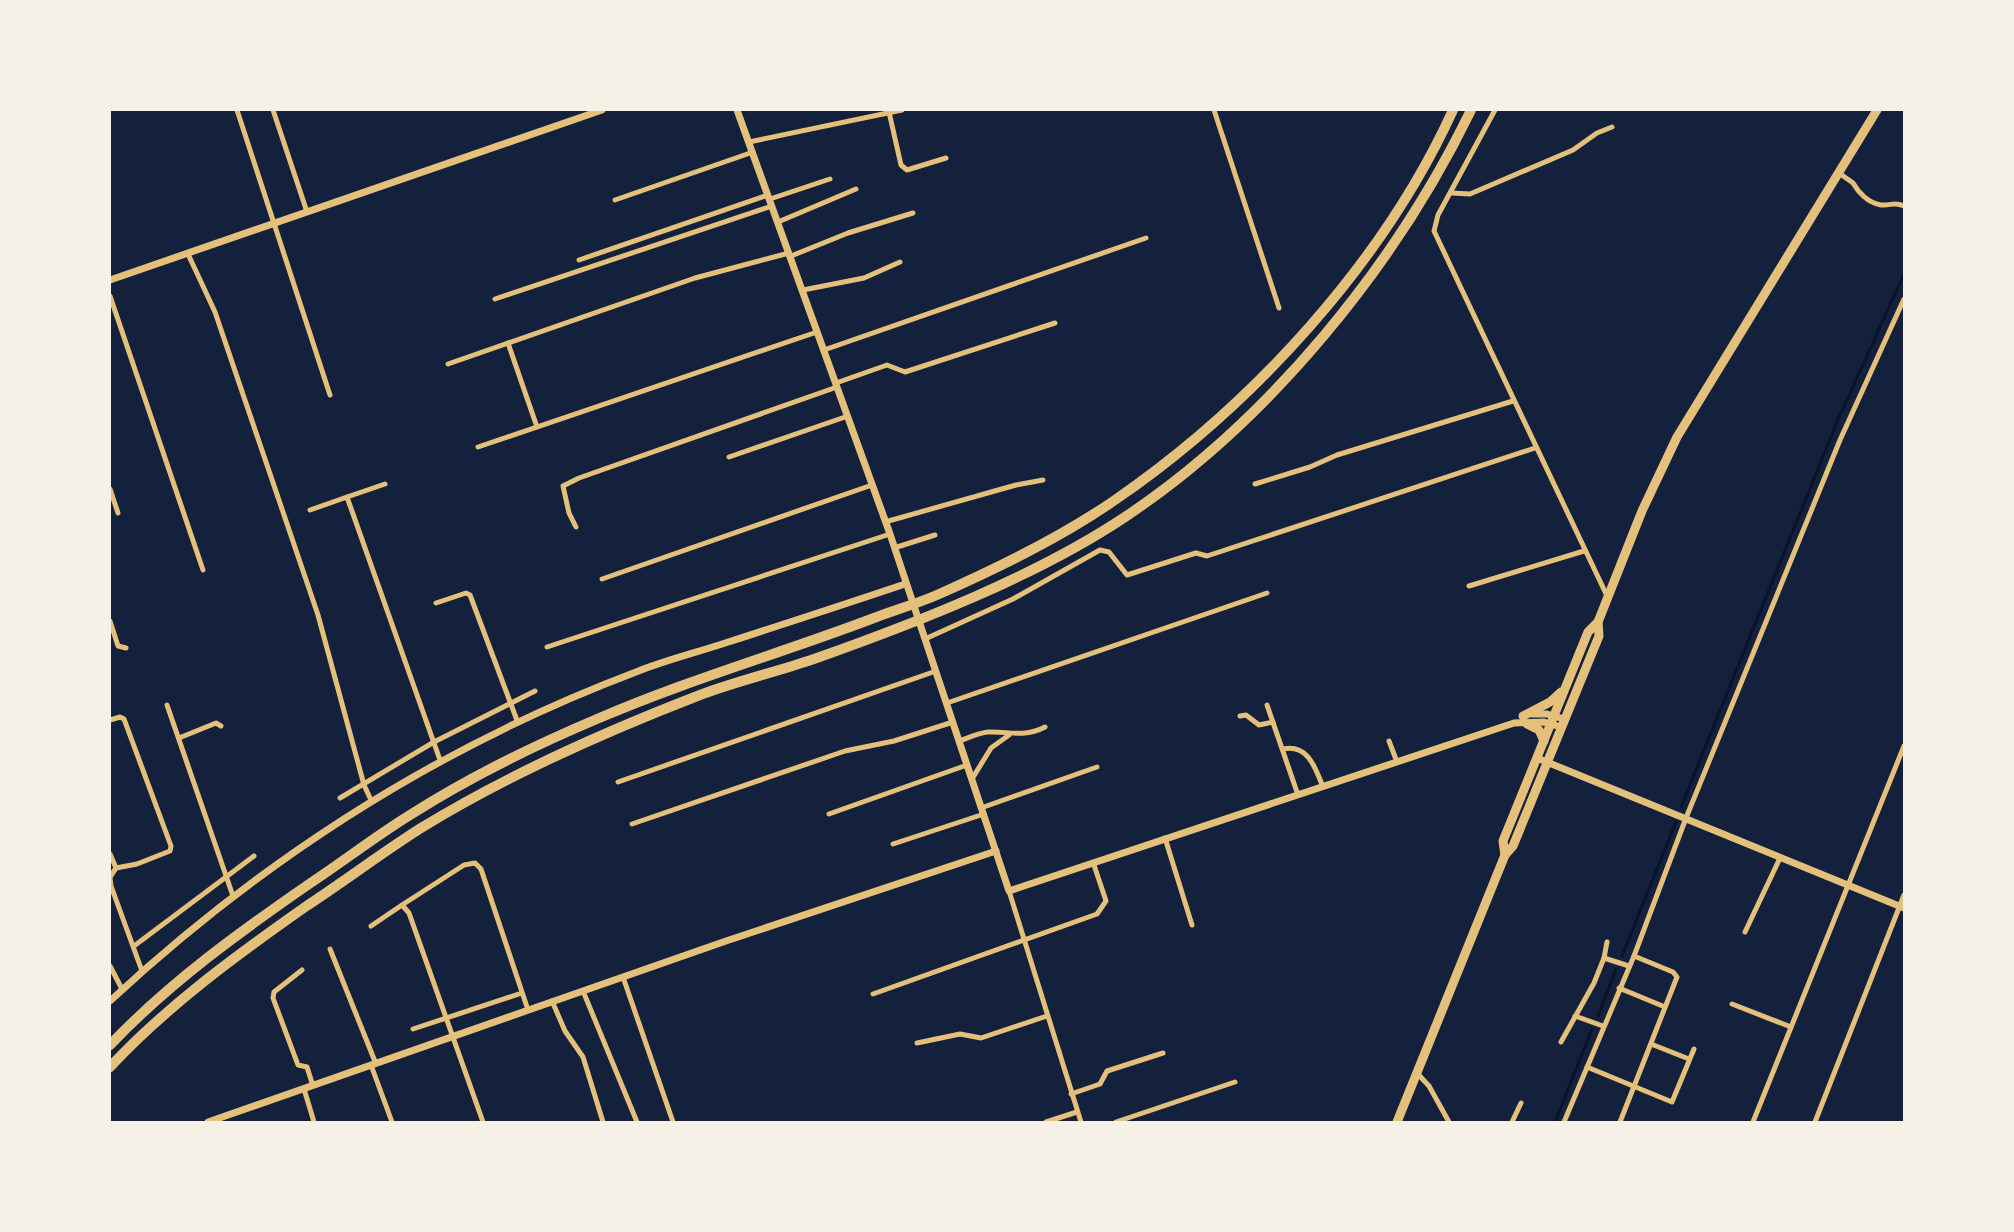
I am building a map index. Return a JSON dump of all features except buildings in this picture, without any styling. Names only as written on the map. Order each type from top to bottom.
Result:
[{"type":"highway","points":[[110,1045],[221,945],[411,814],[501,764],[595,719],[700,678],[807,644],[934,597],[1047,542],[1114,501],[1180,451],[1240,397],[1307,330],[1354,274],[1401,204],[1453,110]]},
{"type":"highway","points":[[110,1067],[130,1045],[232,958],[421,828],[499,784],[594,739],[704,694],[813,660],[943,610],[1037,565],[1123,518],[1190,470],[1254,413],[1351,301],[1383,259],[1437,174],[1471,110]]},
{"type":"highway","points":[[1505,855],[1503,841],[1564,689],[1588,632],[1598,622],[1642,511],[1677,437],[1877,110]]},
{"type":"highway","points":[[1396,1122],[1505,855],[1513,846],[1599,636],[1598,622]]},
{"type":"highway","points":[[1544,741],[1539,730],[1525,720],[1564,689]]},
{"type":"street","points":[[237,110],[330,395]]},
{"type":"street","points":[[273,110],[307,212]]},
{"type":"street","points":[[110,280],[602,110]]},
{"type":"street","points":[[737,110],[890,534],[1009,891],[1081,1122]]},
{"type":"street","points":[[749,142],[902,110]]},
{"type":"street","points":[[1214,110],[1279,308]]},
{"type":"street","points":[[1495,110],[1438,215],[1434,231],[1584,552],[1608,598]]},
{"type":"street","points":[[889,112],[901,165],[907,170],[946,158]]},
{"type":"street","points":[[1452,192],[1470,194],[1573,150],[1597,133],[1612,127]]},
{"type":"street","points":[[615,200],[753,152]]},
{"type":"street","points":[[1839,173],[1853,183],[1854,190],[1860,195],[1880,205],[1895,202],[1905,206]]},
{"type":"street","points":[[495,299],[830,179]]},
{"type":"street","points":[[778,222],[856,189]]},
{"type":"street","points":[[579,260],[770,200]]},
{"type":"street","points":[[448,364],[695,278],[790,254],[913,213]]},
{"type":"street","points":[[824,350],[1146,238]]},
{"type":"street","points":[[188,254],[215,312],[318,615],[370,800]]},
{"type":"street","points":[[803,290],[864,278],[900,262]]},
{"type":"street","points":[[110,296],[203,570]]},
{"type":"street","points":[[1571,1122],[1564,1121],[1634,956],[1686,818],[1840,440],[1902,311],[1905,299]]},
{"type":"street","points":[[576,527],[569,513],[563,486],[590,474],[887,365],[905,372],[1055,322]]},
{"type":"street","points":[[478,447],[817,332]]},
{"type":"street","points":[[508,343],[537,427]]},
{"type":"street","points":[[1255,484],[1310,468],[1337,455],[1513,401]]},
{"type":"street","points":[[729,457],[848,416]]},
{"type":"street","points":[[925,639],[1013,599],[1100,550],[1108,552],[1127,575],[1196,553],[1201,556],[1218,553],[1535,448]]},
{"type":"street","points":[[885,522],[1016,485],[1043,480]]},
{"type":"street","points":[[310,510],[385,484]]},
{"type":"street","points":[[602,579],[872,485]]},
{"type":"street","points":[[110,489],[118,513]]},
{"type":"street","points":[[347,497],[440,760]]},
{"type":"street","points":[[547,647],[890,534]]},
{"type":"street","points":[[894,548],[935,535]]},
{"type":"street","points":[[1469,586],[1584,552]]},
{"type":"street","points":[[110,1001],[170,945],[232,896],[370,800],[440,760],[638,671],[905,584]]},
{"type":"street","points":[[436,603],[466,593],[470,595],[518,723]]},
{"type":"street","points":[[947,703],[1267,593]]},
{"type":"street","points":[[110,621],[118,646],[126,648]]},
{"type":"street","points":[[618,782],[936,671]]},
{"type":"street","points":[[340,798],[434,742],[535,692]]},
{"type":"street","points":[[167,705],[232,896]]},
{"type":"street","points":[[1267,705],[1298,795]]},
{"type":"street","points":[[1009,891],[1525,720],[1539,713],[1562,723]]},
{"type":"street","points":[[1240,716],[1246,715],[1259,725],[1273,722]]},
{"type":"street","points":[[110,720],[120,717],[124,719],[171,846],[170,851],[137,864],[116,868],[110,877],[111,886],[142,971]]},
{"type":"street","points":[[632,824],[845,751],[894,741],[953,722]]},
{"type":"street","points":[[179,738],[216,723],[221,726]]},
{"type":"street","points":[[959,741],[985,733],[1009,735],[1037,731],[1045,727]]},
{"type":"street","points":[[972,778],[991,748],[1009,735]]},
{"type":"street","points":[[1389,741],[1397,762]]},
{"type":"street","points":[[1753,1122],[1905,746]]},
{"type":"street","points":[[1282,749],[1293,747],[1303,751],[1312,762],[1323,786]]},
{"type":"street","points":[[1537,758],[1902,908]]},
{"type":"street","points":[[829,814],[967,765]]},
{"type":"street","points":[[893,844],[1097,767]]},
{"type":"street","points":[[1165,838],[1192,925]]},
{"type":"street","points":[[208,1122],[552,1001],[996,852]]},
{"type":"street","points":[[110,854],[116,868]]},
{"type":"street","points":[[134,946],[254,856]]},
{"type":"street","points":[[1745,932],[1780,858]]},
{"type":"street","points":[[873,994],[1097,914],[1103,909],[1106,901],[1093,862]]},
{"type":"street","points":[[371,926],[464,866],[476,863],[528,1010]]},
{"type":"street","points":[[1815,1122],[1902,908],[1905,895]]},
{"type":"street","points":[[402,905],[410,914],[483,1122]]},
{"type":"street","points":[[1561,1042],[1594,983],[1604,958],[1607,942]]},
{"type":"street","points":[[330,949],[392,1122]]},
{"type":"street","points":[[1620,1122],[1677,977],[1673,972],[1634,956]]},
{"type":"street","points":[[1604,958],[1629,966]]},
{"type":"street","points":[[110,966],[122,989]]},
{"type":"street","points":[[302,970],[279,987],[274,992],[273,998],[298,1065],[307,1067],[313,1086]]},
{"type":"street","points":[[623,977],[673,1122]]},
{"type":"street","points":[[1619,988],[1665,1007]]},
{"type":"street","points":[[583,991],[637,1122]]},
{"type":"street","points":[[413,1029],[522,993]]},
{"type":"street","points":[[552,1001],[565,1031],[583,1057],[603,1122]]},
{"type":"street","points":[[1732,1004],[1791,1027]]},
{"type":"street","points":[[917,1043],[960,1034],[981,1038],[1047,1016]]},
{"type":"street","points":[[1575,1016],[1604,1026]]},
{"type":"street","points":[[1651,1044],[1689,1059]]},
{"type":"street","points":[[1587,1067],[1672,1102],[1694,1050]]},
{"type":"street","points":[[1071,1094],[1100,1084],[1107,1071],[1163,1053]]},
{"type":"street","points":[[1417,1073],[1430,1086],[1449,1122]]},
{"type":"street","points":[[1116,1122],[1235,1082]]},
{"type":"street","points":[[304,1089],[314,1122]]},
{"type":"street","points":[[1512,1122],[1521,1103]]},
{"type":"street","points":[[1046,1122],[1077,1112]]},
{"type":"waterway","points":[[1681,807],[1837,422],[1904,274]]},
{"type":"waterway","points":[[1622,956],[1676,822]]},
{"type":"waterway","points":[[1598,1016],[1616,969]]},
{"type":"waterway","points":[[1555,1122],[1592,1029]]}]
